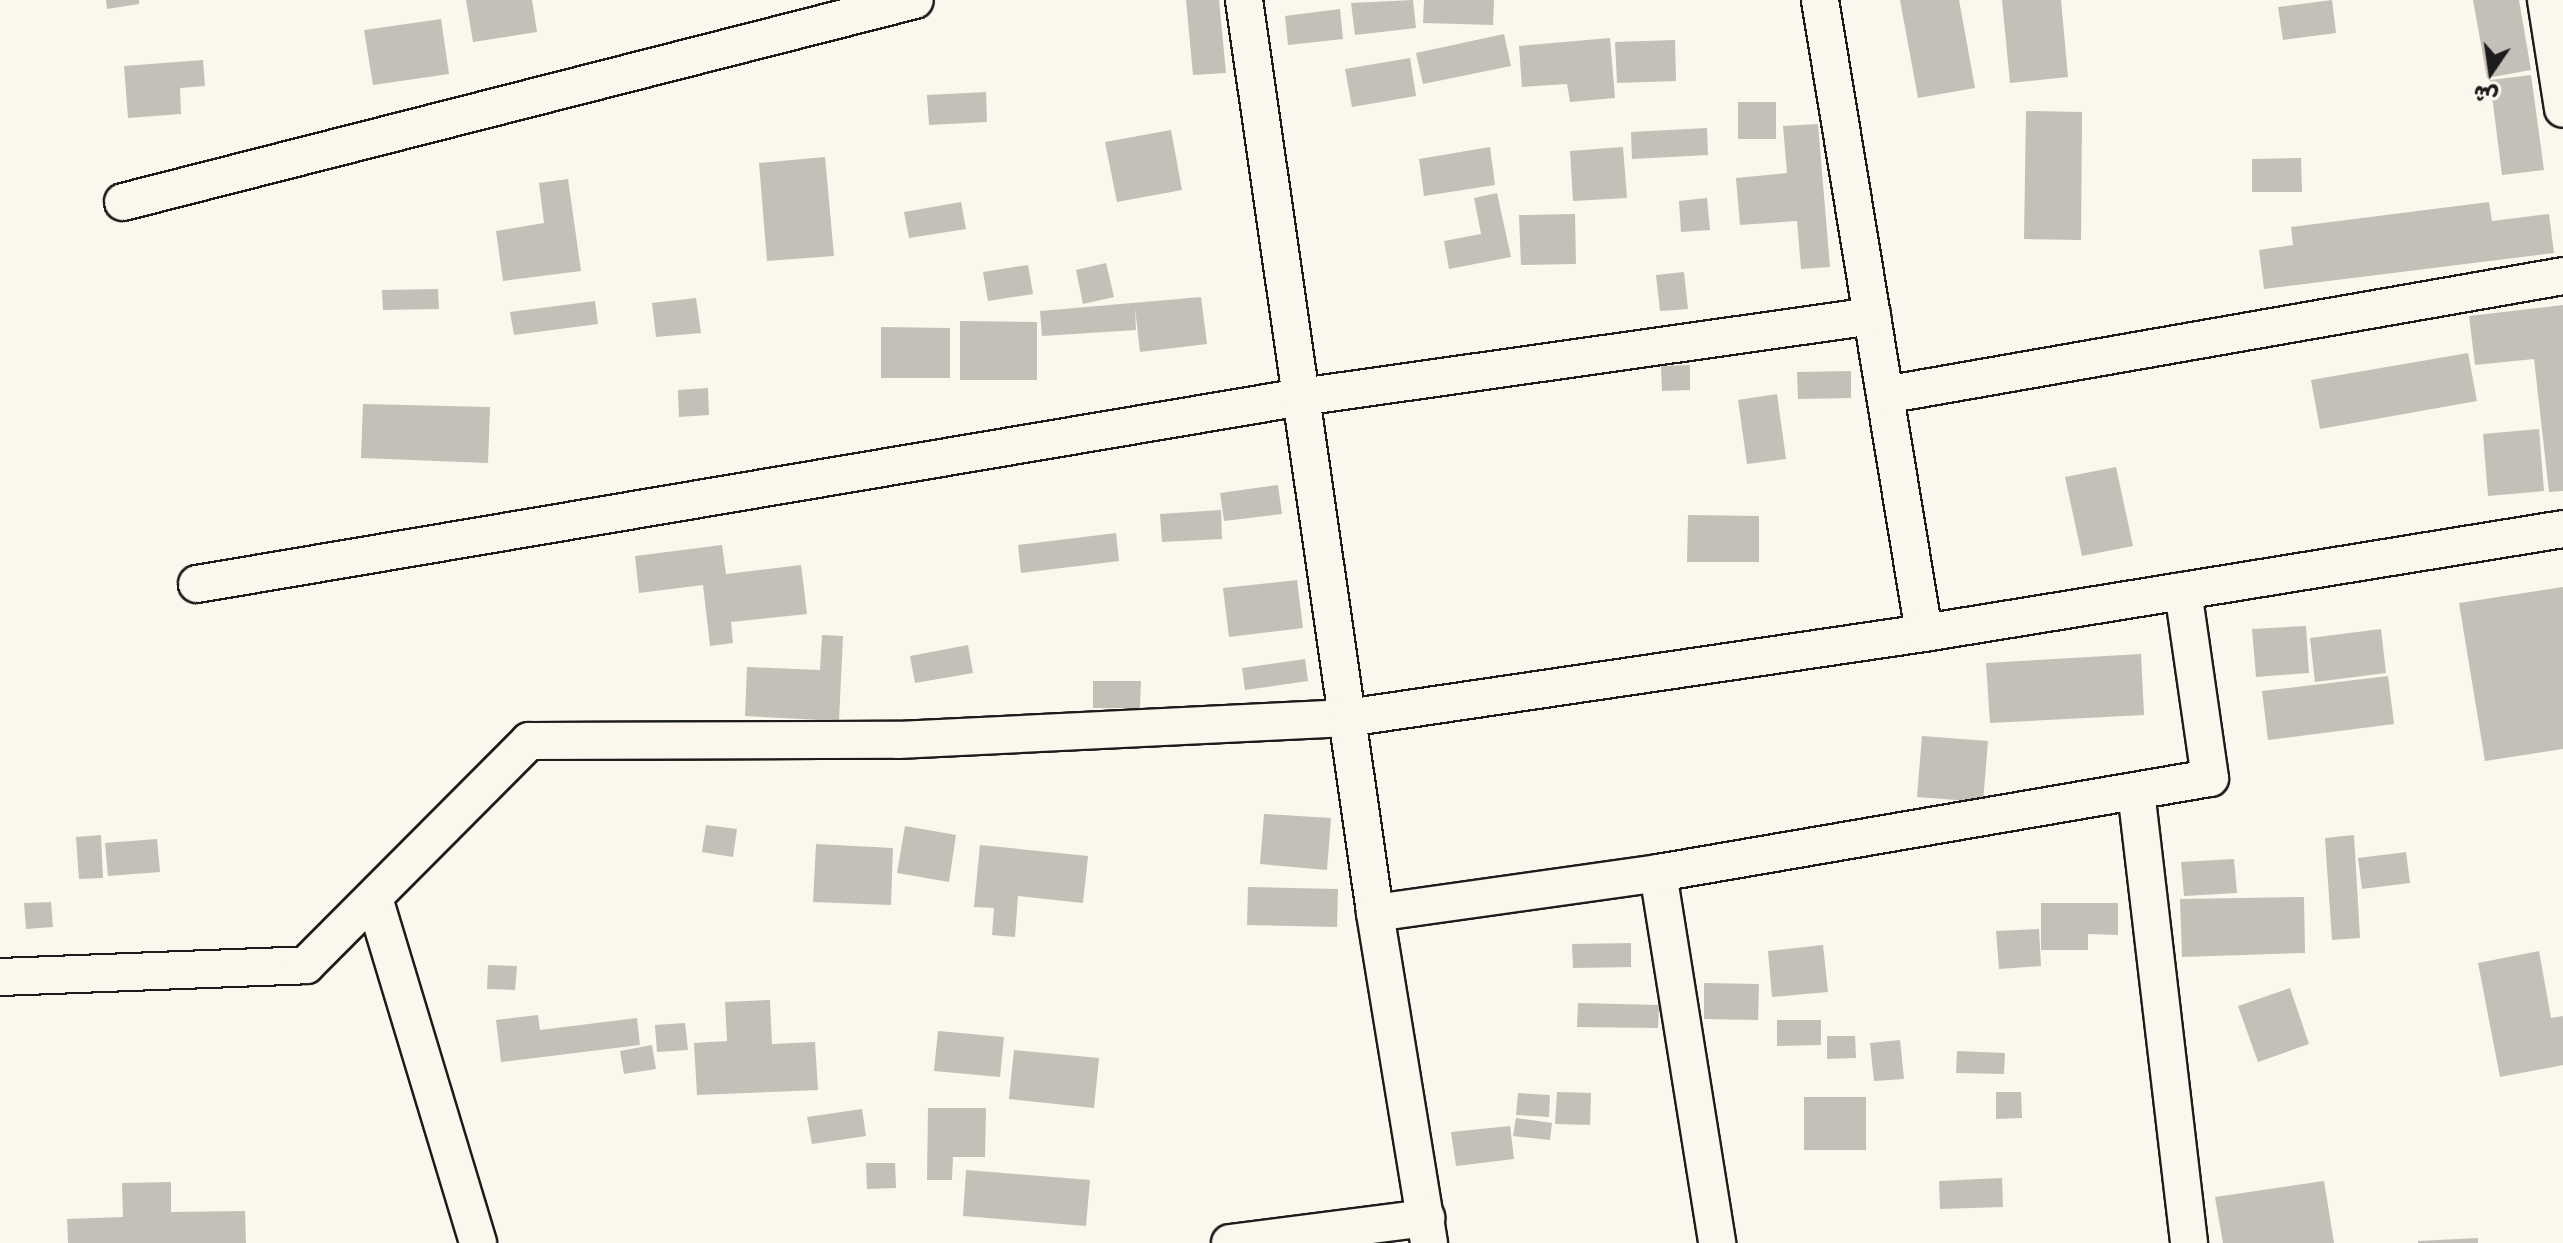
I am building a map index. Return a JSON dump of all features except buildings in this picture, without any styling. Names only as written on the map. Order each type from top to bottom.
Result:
[{"type":"street","points":[[123,202],[915,0]]},
{"type":"street","points":[[1230,1243],[1428,1230],[1375,913],[1244,0]]},
{"type":"street","points":[[1820,0],[1924,633]]},
{"type":"street","points":[[2546,0],[2563,109]]},
{"type":"street","points":[[1885,395],[2563,276]]},
{"type":"street","points":[[197,584],[1301,397],[1872,316]]},
{"type":"street","points":[[0,977],[306,965],[529,741],[898,740],[1347,718],[1924,633],[2563,529]]},
{"type":"street","points":[[1375,913],[1658,873],[2210,778],[2183,591]]},
{"type":"street","points":[[2136,791],[2189,1243]]},
{"type":"street","points":[[1658,873],[1717,1243]]},
{"type":"street","points":[[374,898],[478,1243]]}]
